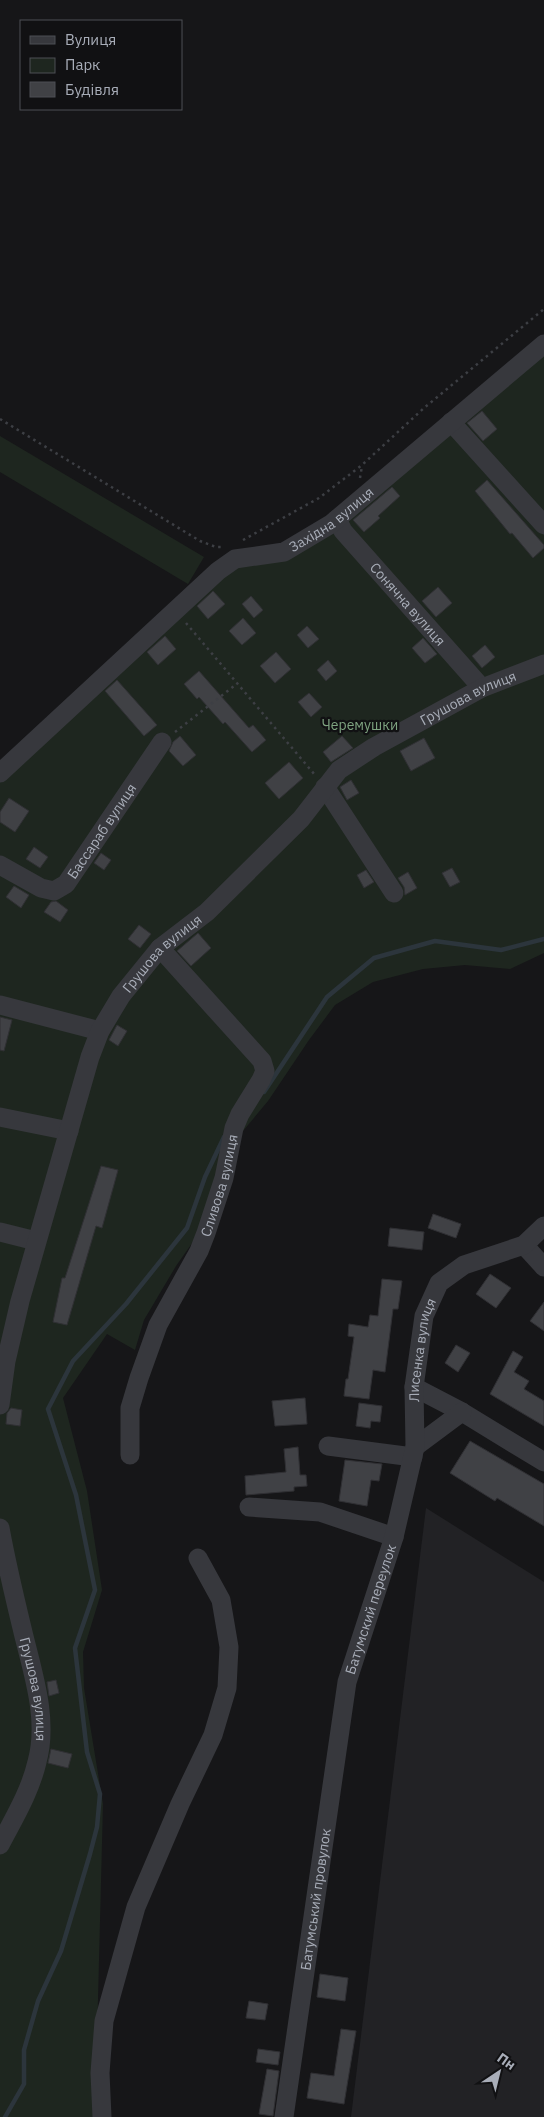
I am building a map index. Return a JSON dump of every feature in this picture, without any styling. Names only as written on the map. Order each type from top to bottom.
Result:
[{"type":"street","name":"Західна вулиця","points":[[0,773],[218,570],[235,560],[284,552],[337,519],[544,344]]},
{"type":"street","points":[[451,422],[544,525]]},
{"type":"street","name":"Сонячна вулиця","points":[[337,519],[343,531],[482,688]]},
{"type":"street","name":"Грушова вулиця","points":[[0,1405],[8,1352],[36,1241],[90,1057],[100,1031],[121,996],[160,948],[207,912],[301,819],[339,770],[374,747],[482,688],[544,664]]},
{"type":"street","name":"Бассараб вулиця","points":[[0,865],[41,888],[54,891],[66,884],[162,742]]},
{"type":"street","points":[[325,787],[394,893]]},
{"type":"street","name":"Сливова вулиця","points":[[130,1455],[130,1408],[139,1378],[158,1326],[199,1251],[224,1178],[234,1128],[265,1071],[262,1061],[160,948]]},
{"type":"street","points":[[0,1005],[100,1031]]},
{"type":"street","points":[[0,1117],[69,1131]]},
{"type":"street","name":"Лисенка вулиця","points":[[394,1537],[414,1452],[414,1387],[424,1316],[439,1283],[464,1265],[524,1246],[544,1226]]},
{"type":"street","points":[[0,1232],[36,1241]]},
{"type":"street","points":[[524,1246],[544,1267]]},
{"type":"street","points":[[414,1387],[462,1412],[544,1462]]},
{"type":"street","points":[[328,1446],[414,1452],[462,1412]]},
{"type":"street","points":[[249,1507],[320,1512],[394,1537]]},
{"type":"street","name":"Грушова вулиця","points":[[0,1528],[8,1570],[38,1693],[42,1727],[38,1761],[26,1796],[0,1845]]},
{"type":"street","name":"Батумский переулок","points":[[347,1682],[394,1537]]},
{"type":"street","points":[[102,2117],[100,2073],[104,2021],[136,1907],[180,1804],[213,1735],[227,1688],[229,1647],[221,1600],[198,1558]]},
{"type":"street","name":"Батумський провулок","points":[[284,2117],[347,1682]]},
{"type":"path","points":[[241,542],[319,498],[362,464],[424,408],[544,309]]},
{"type":"path","points":[[0,419],[200,541],[216,547],[224,547]]},
{"type":"path","points":[[175,610],[325,787]]},
{"type":"path","points":[[162,742],[238,683]]},
{"type":"shaded area","points":[[426,1508],[544,1582],[544,2117],[351,2117]]},
{"type":"green space","name":"Черемушки","points":[[544,351],[544,953],[510,969],[465,965],[423,969],[373,982],[335,1005],[268,1101],[238,1137],[202,1229],[176,1266],[144,1320],[135,1350],[107,1334],[63,1398],[87,1491],[102,1590],[83,1652],[84,1688],[103,1804],[95,2117],[0,2117],[0,782],[237,565],[285,558]]},
{"type":"green space","points":[[0,436],[204,557],[188,584],[0,472]]},
{"type":"building","points":[[482,411],[497,429],[483,441],[467,423]]},
{"type":"building","points":[[487,480],[544,545],[544,548],[533,558],[512,533],[510,534],[475,491]]},
{"type":"building","points":[[392,487],[400,496],[364,532],[353,520]]},
{"type":"building","points":[[438,587],[452,603],[436,617],[422,601]]},
{"type":"building","points":[[213,591],[225,604],[208,619],[197,606]]},
{"type":"building","points":[[251,596],[263,610],[254,618],[242,604]]},
{"type":"building","points":[[243,618],[256,633],[242,645],[229,631]]},
{"type":"building","points":[[307,626],[319,639],[308,648],[297,635]]},
{"type":"building","points":[[165,636],[176,649],[158,665],[147,652]]},
{"type":"building","points":[[423,638],[437,654],[425,663],[412,648]]},
{"type":"building","points":[[485,645],[495,657],[482,668],[472,656]]},
{"type":"building","points":[[276,652],[291,669],[275,683],[260,666]]},
{"type":"building","points":[[328,660],[337,671],[326,681],[317,670]]},
{"type":"building","points":[[199,671],[249,728],[253,725],[266,740],[252,752],[225,722],[223,724],[199,697],[197,699],[184,684]]},
{"type":"building","points":[[117,680],[157,725],[144,736],[105,691]]},
{"type":"building","points":[[309,693],[322,707],[311,717],[298,702]]},
{"type":"building","points":[[180,736],[196,755],[183,766],[169,751],[173,742]]},
{"type":"building","points":[[342,736],[353,748],[331,762],[323,752]]},
{"type":"building","points":[[424,738],[435,758],[411,771],[400,751]]},
{"type":"building","points":[[289,762],[303,778],[279,799],[265,783]]},
{"type":"building","points":[[351,780],[359,793],[347,800],[340,787]]},
{"type":"building","points":[[9,798],[29,811],[15,832],[0,822],[0,812]]},
{"type":"building","points":[[34,847],[48,857],[40,868],[26,859]]},
{"type":"building","points":[[101,853],[111,860],[104,870],[94,863]]},
{"type":"building","points":[[452,868],[460,882],[450,887],[442,873]]},
{"type":"building","points":[[366,870],[374,882],[364,888],[357,875]]},
{"type":"building","points":[[408,872],[417,888],[405,895],[404,887],[398,878]]},
{"type":"building","points":[[14,886],[29,895],[21,908],[6,897]]},
{"type":"building","points":[[56,901],[68,910],[60,922],[44,912],[51,902]]},
{"type":"building","points":[[139,925],[151,934],[140,948],[128,939]]},
{"type":"building","points":[[198,933],[211,948],[191,966],[177,951]]},
{"type":"building","points":[[0,1017],[12,1020],[4,1051],[0,1050]]},
{"type":"building","points":[[117,1025],[127,1031],[118,1046],[109,1040]]},
{"type":"building","points":[[101,1166],[118,1170],[102,1228],[96,1226],[67,1325],[53,1322],[62,1278],[65,1278]]},
{"type":"building","points":[[433,1214],[461,1224],[456,1238],[428,1228]]},
{"type":"building","points":[[390,1228],[424,1232],[422,1250],[388,1246]]},
{"type":"building","points":[[490,1274],[511,1288],[496,1308],[476,1294]]},
{"type":"building","points":[[382,1279],[402,1281],[398,1309],[393,1309],[385,1372],[373,1370],[369,1399],[344,1396],[354,1337],[348,1336],[349,1324],[368,1327],[370,1315],[378,1316]]},
{"type":"building","points":[[544,1302],[544,1331],[530,1321]]},
{"type":"building","points":[[456,1345],[470,1353],[458,1372],[445,1363]]},
{"type":"building","points":[[513,1351],[523,1357],[514,1372],[529,1381],[524,1389],[544,1401],[544,1426],[490,1394]]},
{"type":"building","points":[[305,1398],[307,1424],[275,1426],[272,1401]]},
{"type":"building","points":[[359,1403],[382,1406],[380,1422],[371,1421],[370,1428],[356,1426]]},
{"type":"building","points":[[11,1408],[22,1410],[20,1426],[6,1424],[7,1413]]},
{"type":"building","points":[[470,1441],[544,1484],[544,1526],[497,1498],[495,1501],[450,1473]]},
{"type":"building","points":[[298,1447],[300,1475],[306,1475],[307,1486],[294,1487],[294,1491],[246,1495],[245,1476],[286,1472],[284,1449]]},
{"type":"building","points":[[345,1460],[382,1464],[379,1481],[371,1480],[367,1506],[339,1501]]},
{"type":"building","points":[[56,1680],[59,1693],[49,1696],[47,1682]]},
{"type":"building","points":[[51,1749],[72,1754],[68,1768],[48,1763]]},
{"type":"building","points":[[320,1974],[348,1978],[345,2001],[317,1997]]},
{"type":"building","points":[[249,2001],[268,2004],[265,2020],[246,2018]]},
{"type":"building","points":[[341,2029],[356,2031],[344,2104],[307,2098],[311,2073],[334,2076]]},
{"type":"building","points":[[258,2049],[280,2052],[278,2065],[256,2062]]},
{"type":"building","points":[[267,2069],[279,2071],[273,2116],[259,2114]]},
{"type":"waterway","points":[[264,1092],[327,997],[374,958],[435,941],[501,950],[544,939]]},
{"type":"waterway","points":[[5,2117],[24,2084],[24,2050],[38,2001],[61,1951],[90,1854],[97,1827],[100,1794],[87,1752],[75,1648],[95,1590],[76,1495],[48,1409],[73,1361],[126,1304],[187,1228],[205,1177],[224,1137]]}]
